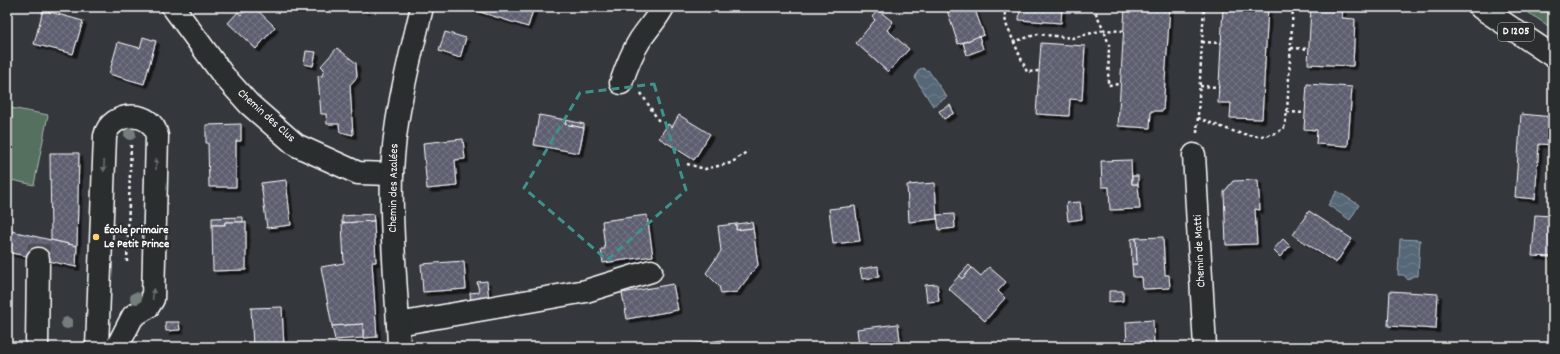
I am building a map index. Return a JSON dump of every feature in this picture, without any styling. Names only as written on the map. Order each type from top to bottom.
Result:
[{"type":"street","name":"Chemin des Clus","points":[[173,7],[223,75],[249,104],[296,145],[358,173],[392,174]]},
{"type":"street","name":"Chemin des Azalées","points":[[399,347],[393,248],[392,174],[401,98],[422,7]]},
{"type":"street","points":[[624,76],[641,40],[655,22],[663,7]]},
{"type":"street","name":"D 1205","points":[[1480,7],[1553,56]]},
{"type":"street","points":[[97,347],[105,136],[108,128],[114,121],[130,117],[145,119],[154,126],[157,136],[153,299],[148,307],[131,318],[117,347]]},
{"type":"street","name":"Chemin de Matti","points":[[1194,155],[1205,347]]},
{"type":"street","points":[[37,347],[38,259]]},
{"type":"street","points":[[398,324],[586,291],[651,271]]},
{"type":"street","points":[[98,306],[131,318]]},
{"type":"path","points":[[1004,7],[1006,24],[1027,72],[1039,71]]},
{"type":"path","points":[[1093,7],[1104,30],[1109,45],[1108,85],[1120,84]]},
{"type":"path","points":[[1194,155],[1198,118],[1204,7]]},
{"type":"path","points":[[1198,118],[1259,137],[1272,134],[1284,128],[1287,112],[1293,7]]},
{"type":"path","points":[[1013,42],[1038,34],[1072,38],[1104,30],[1123,30]]},
{"type":"path","points":[[1202,42],[1221,44]]},
{"type":"path","points":[[1291,48],[1309,49]]},
{"type":"path","points":[[624,76],[660,123]]},
{"type":"path","points":[[1200,86],[1219,87]]},
{"type":"path","points":[[1287,112],[1305,113]]},
{"type":"path","points":[[127,262],[131,144]]},
{"type":"path","points":[[687,164],[705,169],[731,163],[748,151]]},
{"type":"highlighted area","points":[[654,84],[686,190],[607,260],[524,188],[580,93]]},
{"type":"green space","points":[[1520,7],[1553,7],[1553,29]]},
{"type":"green space","points":[[11,108],[48,115],[34,185],[7,179],[7,126]]},
{"type":"water","points":[[923,68],[926,71],[928,70],[947,97],[933,106],[915,78],[918,70]]},
{"type":"water","points":[[1337,191],[1359,205],[1350,220],[1328,205]]},
{"type":"water","points":[[1400,239],[1420,240],[1418,276],[1413,276],[1408,280],[1404,275],[1398,275]]},
{"type":"building","points":[[248,7],[254,7],[275,27],[256,49],[228,23],[238,12],[241,15]]},
{"type":"building","points":[[350,7],[368,7],[367,11]]},
{"type":"building","points":[[464,7],[534,7],[528,27]]},
{"type":"building","points":[[946,7],[974,7],[984,35],[958,44]]},
{"type":"building","points":[[1020,7],[1062,7],[1061,23],[1019,20]]},
{"type":"building","points":[[1125,7],[1170,7],[1163,111],[1151,111],[1150,128],[1118,126]]},
{"type":"building","points":[[1223,7],[1268,7],[1262,119],[1230,118],[1231,103],[1218,103]]},
{"type":"building","points":[[1311,7],[1343,8],[1342,18],[1355,19],[1353,66],[1308,64]]},
{"type":"building","points":[[43,10],[83,21],[73,54],[34,44]]},
{"type":"building","points":[[878,10],[893,22],[887,30],[909,49],[888,72],[856,43],[875,20],[872,17]]},
{"type":"building","points":[[445,32],[466,38],[460,58],[439,51]]},
{"type":"building","points":[[979,36],[983,49],[967,55],[963,43]]},
{"type":"building","points":[[143,37],[156,41],[144,84],[109,74],[118,42],[140,48]]},
{"type":"building","points":[[1041,43],[1085,46],[1082,100],[1070,99],[1069,116],[1036,114]]},
{"type":"building","points":[[337,48],[356,63],[357,77],[350,85],[353,135],[340,132],[339,124],[327,124],[326,114],[321,114],[318,76],[322,76],[324,69],[321,66]]},
{"type":"building","points":[[306,51],[316,52],[313,66],[304,64]]},
{"type":"building","points":[[1307,84],[1352,87],[1348,146],[1316,144],[1317,130],[1304,129]]},
{"type":"building","points":[[950,105],[954,113],[944,119],[939,111]]},
{"type":"building","points":[[1521,114],[1553,117],[1553,145],[1539,144],[1535,199],[1515,197]]},
{"type":"building","points":[[539,115],[566,120],[565,124],[584,128],[579,153],[534,145]]},
{"type":"building","points":[[679,115],[710,134],[694,160],[659,138],[668,124],[672,127]]},
{"type":"building","points":[[566,120],[584,124],[584,128],[565,124]]},
{"type":"building","points":[[241,124],[241,141],[236,141],[236,187],[209,187],[206,125]]},
{"type":"building","points":[[463,139],[465,159],[455,160],[457,186],[427,189],[423,143]]},
{"type":"building","points":[[50,153],[79,153],[77,246],[51,240]]},
{"type":"building","points":[[1131,160],[1132,184],[1138,184],[1140,209],[1110,210],[1109,187],[1102,187],[1101,161]]},
{"type":"building","points":[[1132,176],[1138,176],[1138,184],[1132,184]]},
{"type":"building","points":[[286,180],[291,225],[267,228],[261,183]]},
{"type":"building","points":[[1258,180],[1260,210],[1255,209],[1257,244],[1226,245],[1224,192],[1233,181]]},
{"type":"building","points":[[935,183],[937,219],[909,222],[907,185]]},
{"type":"building","points":[[1080,202],[1082,219],[1068,221],[1066,203]]},
{"type":"building","points":[[855,206],[860,241],[833,244],[829,209]]},
{"type":"building","points":[[1309,211],[1352,239],[1336,263],[1293,235]]},
{"type":"building","points":[[373,214],[374,221],[342,223],[342,216]]},
{"type":"building","points":[[954,214],[955,228],[939,230],[937,215]]},
{"type":"building","points":[[647,215],[653,256],[603,263],[601,249],[605,249],[602,221]]},
{"type":"building","points":[[1535,215],[1553,216],[1553,257],[1532,256]]},
{"type":"building","points":[[243,217],[243,222],[225,222],[225,225],[212,225],[212,218]]},
{"type":"building","points":[[374,221],[376,262],[372,262],[377,337],[363,338],[363,324],[332,326],[321,267],[344,263],[342,223]]},
{"type":"building","points":[[225,222],[246,222],[246,270],[213,271],[212,225],[225,225]]},
{"type":"building","points":[[752,222],[753,228],[736,230],[736,224]]},
{"type":"building","points":[[736,224],[736,230],[753,228],[758,265],[737,292],[721,294],[719,286],[706,273],[721,251],[718,226]]},
{"type":"building","points":[[7,230],[77,246],[76,267],[7,252]]},
{"type":"building","points":[[1163,237],[1165,275],[1169,275],[1170,288],[1143,289],[1142,277],[1133,277],[1132,264],[1137,264],[1136,238]]},
{"type":"building","points":[[1136,238],[1137,264],[1132,264],[1131,239]]},
{"type":"building","points":[[1283,239],[1290,246],[1280,257],[1273,250]]},
{"type":"building","points":[[464,261],[466,289],[423,292],[421,264]]},
{"type":"building","points":[[969,265],[972,268],[962,279],[959,276]]},
{"type":"building","points":[[878,266],[879,277],[862,279],[860,269]]},
{"type":"building","points":[[989,267],[1006,282],[998,291],[1005,298],[985,321],[948,288],[959,276],[962,279],[972,268],[981,276]]},
{"type":"building","points":[[487,281],[489,301],[471,303],[470,293],[479,292],[477,282]]},
{"type":"building","points":[[673,284],[678,310],[627,319],[622,293]]},
{"type":"building","points":[[937,284],[939,301],[927,302],[925,285]]},
{"type":"building","points":[[1109,291],[1123,291],[1123,301],[1109,302]]},
{"type":"building","points":[[1390,291],[1438,294],[1436,329],[1388,326]]},
{"type":"building","points":[[282,307],[284,347],[253,347],[251,308]]},
{"type":"building","points":[[1153,320],[1154,347],[1127,347],[1126,322]]},
{"type":"building","points":[[165,322],[179,322],[180,330],[166,331]]},
{"type":"building","points":[[363,324],[363,338],[335,340],[332,326]]},
{"type":"building","points":[[898,324],[901,347],[859,347],[857,329]]},
{"type":"building","points":[[723,340],[724,347],[694,347],[693,344]]},
{"type":"tunnel","points":[[38,259],[39,244]]},
{"type":"place","name":"École primaire Le Petit Prince","points":[[96,237]]}]
